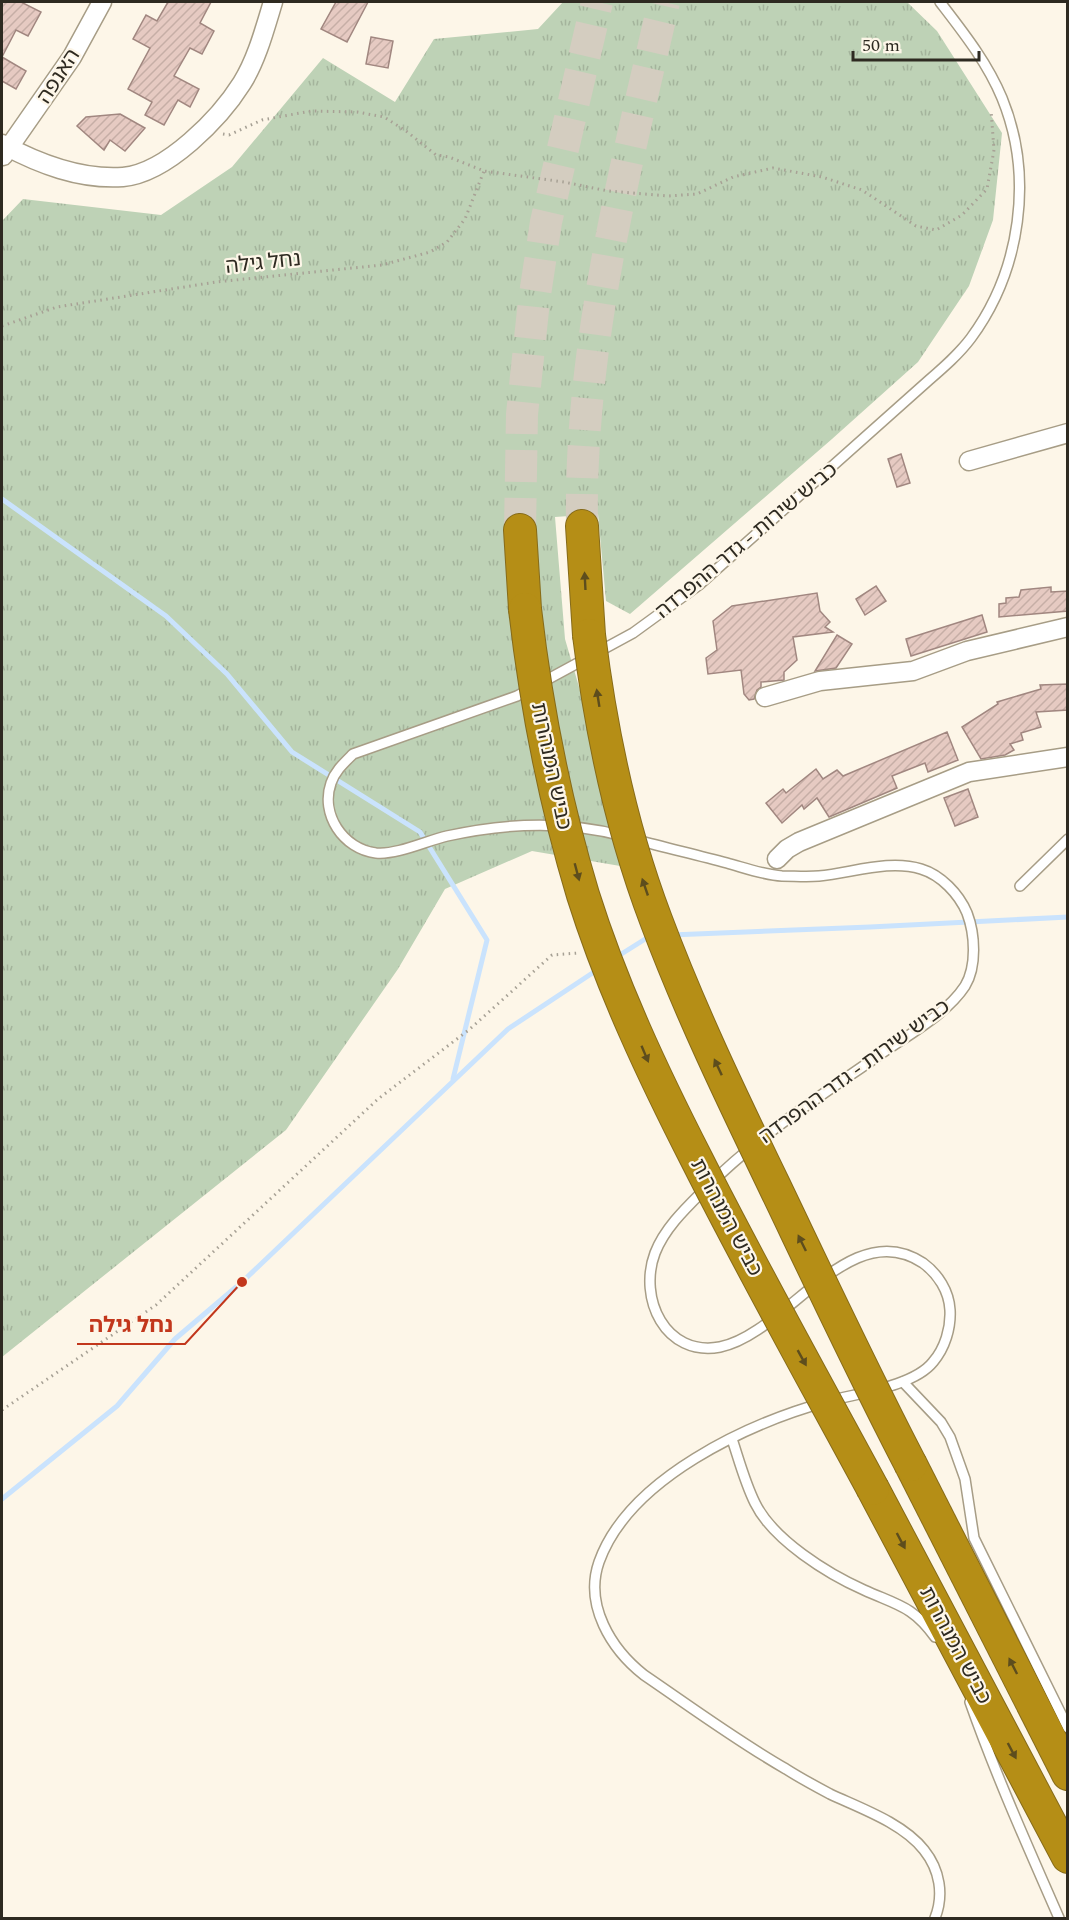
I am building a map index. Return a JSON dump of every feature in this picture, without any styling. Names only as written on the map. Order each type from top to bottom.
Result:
[{"type":"highway","name":"כביש המנהרות","points":[[582,526],[594,679],[610,763],[633,854],[656,920],[701,1031],[870,1385],[1068,1774]]},
{"type":"highway","name":"כביש המנהרות","points":[[520,530],[525,609],[533,677],[554,787],[584,895],[610,971],[651,1069],[714,1195],[1068,1857]]},
{"type":"street","name":"האנפה","points":[[4,150],[72,57],[102,2]]},
{"type":"street","points":[[4,150],[78,173],[96,176],[126,177],[145,171],[164,161],[204,130],[243,81],[255,55],[273,2]]},
{"type":"street","points":[[969,461],[1068,433]]},
{"type":"street","points":[[765,697],[820,681],[913,671],[967,651],[1068,627]]},
{"type":"street","points":[[777,859],[799,842],[969,772],[1068,757]]},
{"type":"lane","name":"כביש שירות - גדר ההפרדה","points":[[935,1918],[939,1909],[940,1892],[933,1863],[923,1847],[889,1823],[829,1793],[751,1748],[644,1676],[628,1662],[614,1644],[595,1601],[594,1582],[597,1566],[612,1535],[651,1490],[671,1473],[732,1439],[778,1417],[824,1402],[903,1382],[919,1375],[932,1364],[944,1345],[950,1323],[950,1305],[945,1290],[935,1274],[924,1264],[898,1253],[883,1251],[861,1256],[845,1264],[762,1328],[746,1338],[723,1347],[706,1349],[687,1345],[671,1334],[653,1307],[649,1286],[650,1268],[657,1248],[667,1232],[691,1203],[734,1160],[799,1111],[943,1011],[963,989],[969,977],[973,953],[973,933],[966,910],[950,888],[934,874],[916,867],[882,866],[815,877],[774,876],[606,831],[570,825],[516,825],[468,831],[395,851],[377,853],[355,845],[337,830],[330,816],[328,801],[330,783],[337,770],[353,754],[517,696],[633,633],[669,608],[699,585],[956,355],[972,336],[1003,280],[1013,249],[1018,218],[1019,184],[1016,151],[1010,122],[996,85],[972,44],[940,2]]},
{"type":"lane","points":[[1020,886],[1068,839]]},
{"type":"lane","points":[[903,1382],[941,1422],[950,1437],[965,1479],[974,1538],[1068,1728]]},
{"type":"lane","points":[[732,1439],[755,1504],[768,1523],[802,1554],[822,1568],[843,1580],[909,1609],[920,1617],[941,1645]]},
{"type":"lane","points":[[968,1697],[988,1754],[1059,1918]]},
{"type":"path","points":[[204,130],[229,135],[262,120],[311,111],[357,112],[384,117],[436,155],[449,157],[484,171],[564,182],[608,191],[668,196],[697,194],[733,177],[773,168],[822,177],[862,190],[916,226],[936,230],[962,214],[987,189],[994,150],[991,104],[996,85]]},
{"type":"path","name":"נחל גילה","points":[[2,326],[57,307],[216,282],[382,265],[430,252],[447,242],[465,219],[484,171]]},
{"type":"path","points":[[2,1410],[156,1305],[378,1099],[470,1029],[552,955],[584,952]]},
{"type":"green space","points":[[563,2],[907,2],[937,31],[1002,133],[993,220],[969,286],[918,362],[630,614],[606,601],[598,514],[555,517],[565,639],[632,868],[532,851],[445,889],[398,969],[286,1130],[2,1357],[2,221],[23,199],[161,215],[232,167],[323,58],[395,102],[434,39],[538,29]]},
{"type":"building","points":[[2,2],[21,2],[41,12],[28,36],[16,30],[2,57]]},
{"type":"building","points":[[168,2],[211,2],[200,23],[214,31],[202,54],[190,48],[174,76],[199,89],[190,107],[178,100],[164,125],[145,115],[152,102],[128,89],[150,48],[133,39],[146,15],[157,21]]},
{"type":"building","points":[[336,2],[368,2],[347,42],[321,29]]},
{"type":"building","points":[[371,37],[393,41],[388,68],[366,64]]},
{"type":"building","points":[[2,57],[26,71],[16,89],[2,81]]},
{"type":"building","points":[[120,114],[145,128],[125,151],[110,140],[104,150],[77,126],[86,117]]},
{"type":"building","points":[[901,454],[910,483],[897,487],[888,459]]},
{"type":"building","points":[[876,586],[886,601],[865,615],[856,599]]},
{"type":"building","points":[[1051,587],[1051,592],[1068,591],[1068,611],[999,617],[999,604],[1006,603],[1006,598],[1019,597],[1021,590]]},
{"type":"building","points":[[817,593],[820,611],[830,622],[825,627],[833,632],[793,637],[797,660],[784,672],[784,680],[761,682],[761,687],[757,690],[754,699],[749,700],[744,694],[741,670],[708,674],[706,658],[717,650],[713,621],[732,606]]},
{"type":"building","points":[[982,615],[987,632],[911,656],[906,639]]},
{"type":"building","points":[[837,635],[852,644],[836,668],[815,671]]},
{"type":"building","points":[[1068,684],[1068,710],[1036,712],[1041,727],[1021,733],[1023,740],[1010,744],[1014,750],[1005,755],[981,759],[962,727],[998,704],[997,702],[1041,689],[1040,685]]},
{"type":"building","points":[[947,732],[958,760],[928,772],[925,763],[892,776],[897,788],[829,817],[817,798],[804,809],[802,805],[782,823],[766,803],[783,789],[786,793],[816,769],[823,779],[837,770],[843,776]]},
{"type":"building","points":[[968,789],[978,817],[955,826],[944,798]]},
{"type":"waterway","points":[[2,499],[166,616],[227,674],[292,752],[420,832],[487,940],[453,1079]]},
{"type":"waterway","points":[[671,935],[1068,917]]},
{"type":"waterway","points":[[615,958],[650,936]]},
{"type":"waterway","name":"נחל גילה","points":[[2,1499],[117,1406],[175,1339],[242,1282],[508,1029],[597,970]]},
{"type":"tunnel","points":[[520,530],[522,414],[534,301],[546,222],[597,2]]},
{"type":"tunnel","points":[[582,526],[583,459],[596,327],[620,196],[664,2]]},
{"type":"place","name":"נחל גילה","points":[[242,1282]]}]
